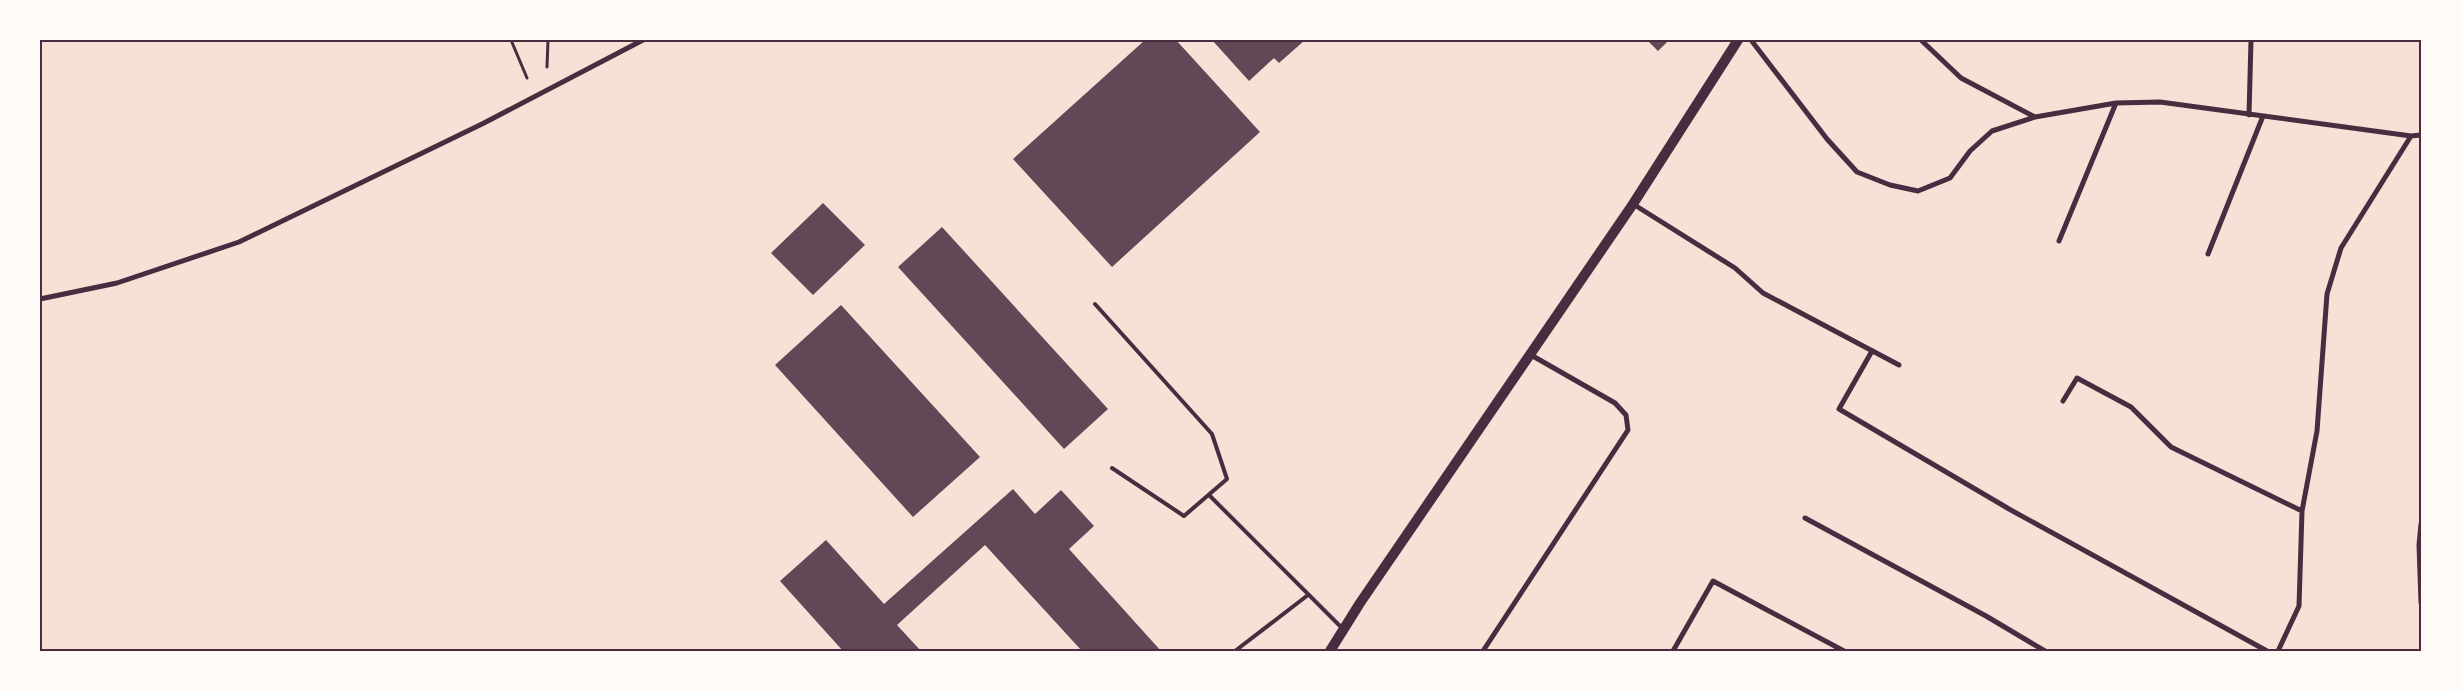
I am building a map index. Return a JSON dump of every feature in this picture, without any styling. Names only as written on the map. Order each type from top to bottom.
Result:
[{"type":"main road","points":[[1330,651],[1633,204],[1735,41]]},
{"type":"street","points":[[40,299],[117,283],[239,242],[535,97],[644,40]]},
{"type":"street","points":[[1751,40],[1827,139],[1857,172],[1890,185],[1918,191],[1950,178],[1970,151],[1992,131],[2035,118],[2116,103],[2160,102],[2412,136],[2421,134]]},
{"type":"street","points":[[1921,40],[1962,78],[2035,118]]},
{"type":"street","points":[[2249,114],[2251,40]]},
{"type":"street","points":[[2058,241],[2116,103]]},
{"type":"street","points":[[2208,254],[2263,116]]},
{"type":"street","points":[[2278,651],[2298,606],[2302,511],[2317,431],[2327,294],[2341,248],[2412,136]]},
{"type":"street","points":[[1633,204],[1735,268],[1763,293],[1899,365]]},
{"type":"street","points":[[1872,351],[1839,409],[2010,510],[2267,651]]},
{"type":"street","points":[[1482,651],[1628,430],[1626,415],[1615,403],[1531,354]]},
{"type":"street","points":[[2063,401],[2077,378],[2131,407],[2171,447],[2302,511]]},
{"type":"street","points":[[1804,518],[1986,616],[2045,651]]},
{"type":"street","points":[[2421,524],[2421,603]]},
{"type":"street","points":[[1673,651],[1713,581],[1844,651]]},
{"type":"lane","points":[[1095,304],[1212,434],[1227,479],[1184,516],[1112,468]]},
{"type":"lane","points":[[1209,494],[1343,630]]},
{"type":"lane","points":[[1235,651],[1308,594]]},
{"type":"path","points":[[511,40],[535,97]]},
{"type":"building","points":[[1145,40],[1176,40],[1260,132],[1112,267],[1013,159]]},
{"type":"building","points":[[1212,40],[1305,40],[1279,63],[1274,58],[1249,81]]},
{"type":"building","points":[[1647,40],[1669,40],[1658,51]]},
{"type":"building","points":[[823,203],[865,245],[813,295],[771,253]]},
{"type":"building","points":[[942,227],[1108,409],[1064,449],[898,267]]},
{"type":"building","points":[[841,305],[980,457],[913,517],[775,365]]},
{"type":"building","points":[[1013,489],[1035,514],[1061,490],[1094,526],[1069,549],[1161,651],[1082,651],[985,545],[897,625],[921,651],[843,651],[780,581],[826,540],[884,604]]}]
